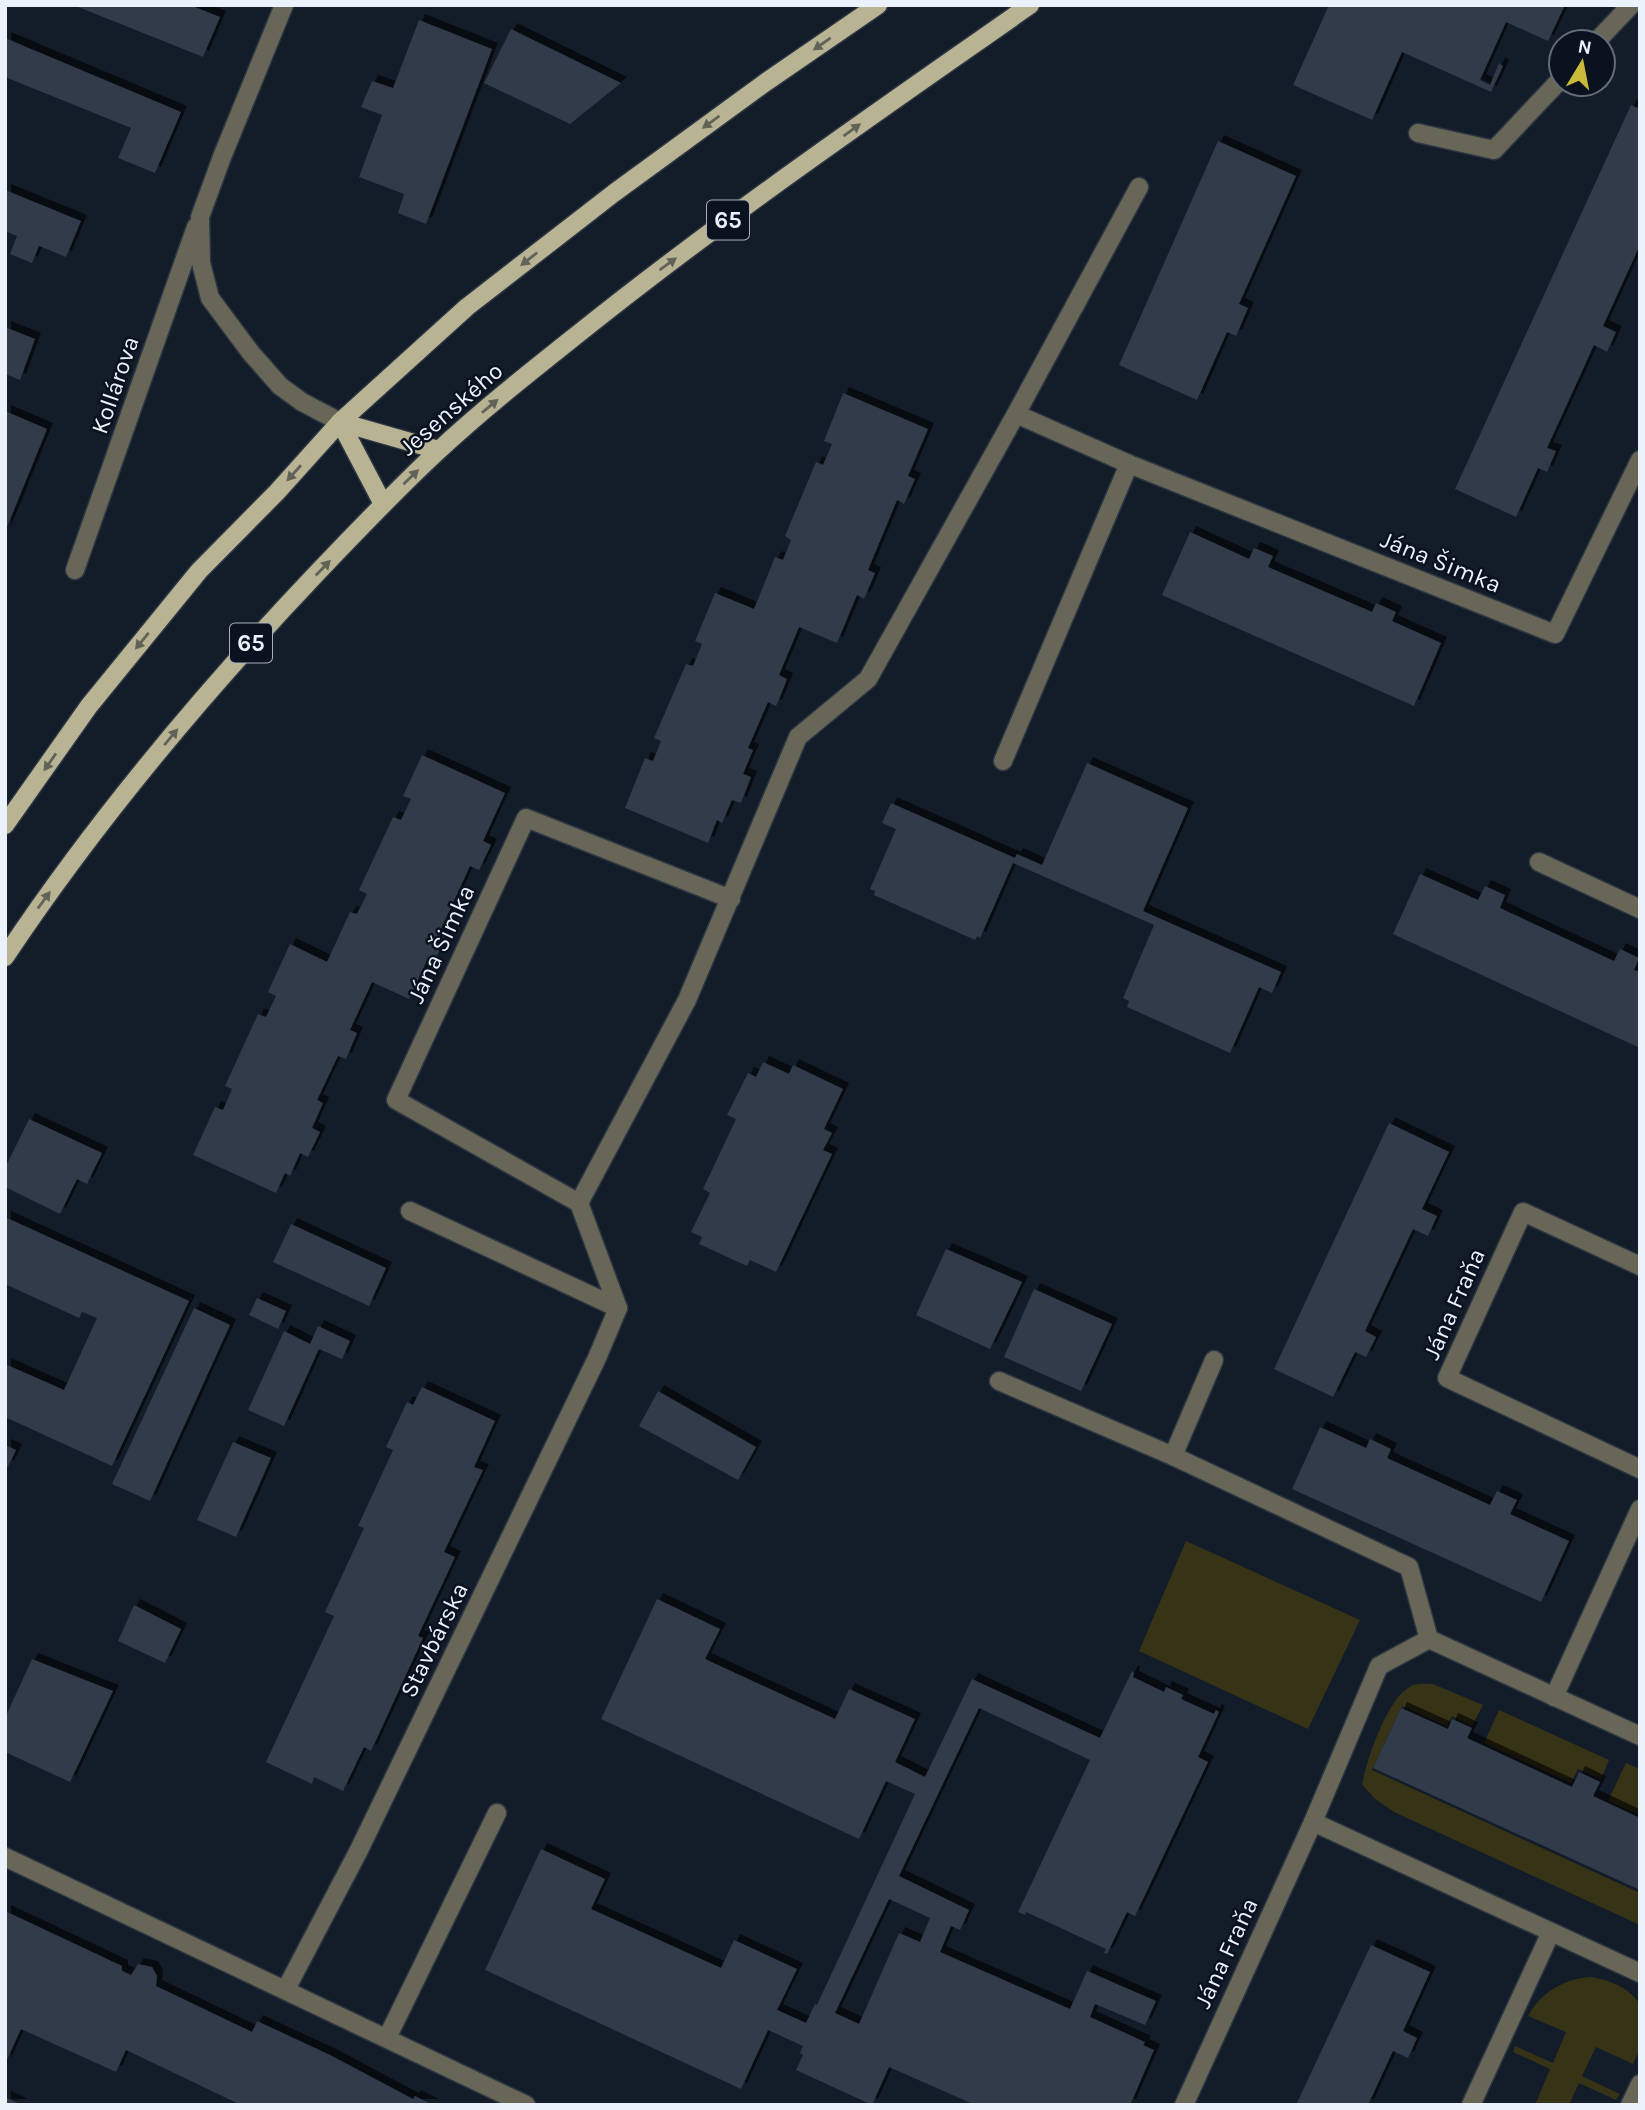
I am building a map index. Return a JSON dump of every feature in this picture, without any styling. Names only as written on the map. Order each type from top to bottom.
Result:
[{"type":"main road","points":[[5,825],[89,706],[199,571],[277,492],[340,422],[467,307],[755,90],[878,5]]},
{"type":"main road","name":"Jesenského","points":[[5,957],[41,903],[127,789],[251,643],[438,450],[655,273],[1030,5]]},
{"type":"main road","points":[[340,422],[438,450]]},
{"type":"main road","points":[[340,422],[383,504]]},
{"type":"street","name":"Kollárova","points":[[75,570],[222,157],[284,5]]},
{"type":"street","points":[[1609,28],[1631,5]]},
{"type":"street","points":[[1418,133],[1494,150],[1547,94]]},
{"type":"street","points":[[618,1308],[579,1203],[687,1000],[798,737],[868,679],[1139,187]]},
{"type":"street","name":"Kollárova","points":[[200,217],[201,263],[211,298],[251,353],[280,386],[302,402],[340,422]]},
{"type":"street","name":"Jána Šimka","points":[[1016,414],[1129,464],[1555,634],[1640,460]]},
{"type":"street","points":[[1003,761],[1129,464]]},
{"type":"street","name":"Jána Šimka","points":[[579,1203],[396,1100],[526,818],[731,898]]},
{"type":"street","points":[[1539,862],[1640,909]]},
{"type":"street","points":[[410,1212],[618,1308]]},
{"type":"street","name":"Jána Fraňa","points":[[1640,1266],[1523,1212],[1447,1378],[1640,1469]]},
{"type":"street","name":"Stavbárska","points":[[286,1989],[359,1850],[597,1358],[618,1308]]},
{"type":"street","points":[[1173,1456],[1214,1360]]},
{"type":"street","points":[[999,1381],[1173,1456],[1409,1567],[1429,1639],[1640,1736]]},
{"type":"street","points":[[1554,1697],[1640,1509]]},
{"type":"street","name":"Jána Fraňa","points":[[1184,2105],[1379,1666],[1429,1639]]},
{"type":"street","points":[[387,2038],[497,1812]]},
{"type":"street","points":[[1312,1822],[1640,1973]]},
{"type":"street","points":[[5,1857],[526,2105]]},
{"type":"street","points":[[1471,2105],[1551,1932]]},
{"type":"street","points":[[1630,2105],[1640,2084]]},
{"type":"shaded area","points":[[1186,1541],[1360,1620],[1308,1729],[1139,1651]]},
{"type":"shaded area","points":[[1433,1684],[1483,1705],[1472,1726],[1452,1716],[1447,1726],[1402,1706],[1372,1770],[1640,1893],[1640,1925],[1394,1812],[1375,1799],[1362,1784],[1373,1745],[1394,1703],[1411,1686]]},
{"type":"shaded area","points":[[1499,1710],[1609,1760],[1601,1779],[1578,1769],[1571,1783],[1484,1743]]},
{"type":"shaded area","points":[[1626,1763],[1640,1769],[1640,1815],[1608,1801]]},
{"type":"shaded area","points":[[1590,1977],[1618,1985],[1640,2004],[1640,2048],[1633,2064],[1596,2047],[1582,2076],[1620,2094],[1616,2100],[1579,2083],[1569,2105],[1535,2105],[1550,2069],[1513,2052],[1515,2046],[1553,2063],[1566,2032],[1528,2016],[1554,1988]]},
{"type":"building","points":[[73,5],[190,5],[220,17],[203,57]]},
{"type":"building","points":[[1329,5],[1565,5],[1554,28],[1547,28],[1547,41],[1506,22],[1480,80],[1490,85],[1499,63],[1503,66],[1491,92],[1402,52],[1372,120],[1293,85]]},
{"type":"building","points":[[419,20],[492,49],[426,224],[398,213],[404,194],[359,177],[382,115],[361,107],[372,81],[393,88]]},
{"type":"building","points":[[511,29],[621,83],[570,124],[484,83]]},
{"type":"building","points":[[5,38],[181,112],[155,173],[118,158],[131,128],[5,77]]},
{"type":"building","points":[[1631,105],[1640,109],[1640,245],[1603,326],[1616,332],[1607,352],[1594,345],[1547,448],[1556,451],[1547,472],[1538,468],[1516,517],[1455,489]]},
{"type":"building","points":[[1218,141],[1296,176],[1239,304],[1248,308],[1236,336],[1227,332],[1197,400],[1119,365]]},
{"type":"building","points":[[5,190],[81,221],[66,257],[39,246],[32,263],[10,254],[17,236],[5,231]]},
{"type":"building","points":[[5,327],[35,339],[20,380],[5,374]]},
{"type":"building","points":[[843,393],[928,429],[908,476],[915,479],[904,504],[897,500],[868,570],[875,573],[864,599],[857,595],[837,643],[799,627],[779,675],[787,679],[782,692],[776,706],[768,702],[748,748],[753,750],[743,774],[751,777],[741,803],[732,800],[722,823],[717,820],[708,843],[625,808],[645,758],[653,761],[661,741],[654,738],[686,664],[693,666],[702,644],[695,641],[715,593],[754,609],[775,557],[783,560],[791,540],[785,536],[816,462],[823,465],[832,444],[824,441]]},
{"type":"building","points":[[5,411],[47,429],[5,532]]},
{"type":"building","points":[[1190,532],[1249,559],[1254,548],[1273,556],[1268,567],[1372,612],[1376,603],[1396,612],[1392,621],[1441,643],[1414,706],[1162,595]]},
{"type":"building","points":[[422,755],[505,793],[483,841],[491,845],[479,870],[470,866],[441,929],[448,932],[436,958],[429,956],[409,999],[372,982],[350,1030],[357,1033],[346,1059],[338,1056],[317,1100],[323,1103],[312,1128],[320,1132],[308,1157],[300,1153],[290,1176],[285,1173],[276,1193],[193,1155],[215,1107],[223,1110],[232,1089],[225,1086],[258,1014],[266,1017],[276,996],[268,992],[290,944],[327,962],[350,912],[357,914],[367,894],[359,890],[393,817],[401,820],[411,799],[403,796]]},
{"type":"building","points":[[1087,763],[1188,808],[1143,911],[1281,972],[1272,993],[1259,987],[1230,1053],[1127,1007],[1129,1001],[1123,998],[1154,925],[1013,863],[980,938],[977,936],[975,940],[874,895],[875,891],[870,889],[896,829],[882,823],[891,803],[1015,858],[1017,854],[1042,865]]},
{"type":"building","points":[[1420,874],[1478,900],[1485,886],[1505,895],[1500,908],[1614,961],[1620,949],[1639,958],[1634,970],[1640,972],[1640,1048],[1393,934]]},
{"type":"building","points":[[763,1062],[789,1074],[793,1065],[843,1089],[824,1129],[832,1133],[823,1150],[832,1154],[776,1272],[750,1260],[747,1266],[699,1244],[702,1237],[691,1232],[710,1193],[703,1189],[736,1119],[727,1115],[748,1073],[756,1077]]},
{"type":"building","points":[[29,1119],[102,1153],[87,1184],[77,1179],[60,1214],[5,1187],[5,1168]]},
{"type":"building","points":[[1389,1123],[1449,1152],[1422,1209],[1437,1216],[1428,1236],[1413,1229],[1365,1331],[1376,1337],[1366,1357],[1355,1352],[1333,1397],[1274,1369]]},
{"type":"building","points":[[5,1217],[189,1301],[112,1466],[5,1417],[5,1364],[64,1390],[97,1318],[82,1312],[79,1318],[5,1284]]},
{"type":"building","points":[[291,1224],[386,1268],[369,1306],[273,1262]]},
{"type":"building","points":[[946,1249],[1022,1282],[990,1349],[916,1315]]},
{"type":"building","points":[[1034,1289],[1112,1324],[1081,1391],[1004,1357]]},
{"type":"building","points":[[257,1298],[286,1311],[278,1329],[249,1315]]},
{"type":"building","points":[[194,1308],[230,1325],[150,1501],[112,1484]]},
{"type":"building","points":[[318,1326],[350,1341],[342,1359],[319,1349],[284,1426],[248,1410],[284,1331],[310,1344]]},
{"type":"building","points":[[422,1387],[495,1421],[474,1467],[483,1470],[444,1552],[455,1557],[418,1636],[423,1638],[371,1751],[364,1747],[343,1791],[314,1777],[312,1784],[266,1762],[334,1616],[325,1612],[364,1528],[358,1526],[393,1450],[386,1447],[407,1402],[413,1405]]},
{"type":"building","points":[[658,1391],[756,1447],[738,1480],[639,1426]]},
{"type":"building","points":[[1320,1427],[1366,1448],[1370,1439],[1391,1449],[1387,1458],[1490,1505],[1497,1491],[1517,1500],[1510,1514],[1569,1541],[1541,1602],[1292,1489]]},
{"type":"building","points":[[233,1442],[271,1458],[236,1537],[197,1520]]},
{"type":"building","points":[[5,1445],[16,1450],[8,1467],[5,1466]]},
{"type":"building","points":[[657,1599],[720,1629],[705,1659],[835,1719],[849,1689],[915,1719],[895,1762],[925,1777],[972,1679],[1100,1738],[1132,1671],[1133,1677],[1164,1692],[1166,1687],[1183,1695],[1181,1699],[1214,1714],[1216,1710],[1219,1712],[1198,1757],[1208,1762],[1135,1916],[1127,1912],[1107,1954],[1104,1953],[1106,1949],[1026,1912],[1025,1915],[1018,1912],[1090,1760],[979,1708],[899,1876],[969,1910],[960,1930],[951,1926],[940,1952],[1070,2009],[1087,1971],[1156,2001],[1145,2025],[1095,2004],[1090,2017],[1145,2042],[1143,2045],[1154,2050],[1130,2105],[975,2105],[889,2067],[872,2105],[796,2070],[803,2055],[800,2053],[803,2046],[768,2030],[741,2089],[485,1970],[541,1849],[605,1879],[591,1909],[721,1968],[734,1940],[797,1969],[777,2010],[806,2023],[815,2004],[817,2005],[915,1794],[886,1781],[859,1839],[601,1719]],"holes":[[[889,1899],[930,1918],[920,1942],[899,1933],[859,2024],[835,2013]]]},
{"type":"building","points":[[134,1605],[181,1629],[165,1663],[118,1641]]},
{"type":"building","points":[[32,1659],[113,1691],[70,1782],[5,1752],[5,1718]]},
{"type":"building","points":[[1401,1708],[1448,1729],[1452,1719],[1472,1728],[1467,1738],[1572,1787],[1579,1772],[1600,1782],[1593,1796],[1640,1818],[1640,1890],[1373,1768]]},
{"type":"building","points":[[5,1911],[122,1966],[122,1971],[131,1975],[138,1964],[152,1967],[157,1976],[156,1986],[252,2032],[257,2021],[330,2055],[413,2099],[415,2096],[433,2105],[241,2105],[126,2050],[116,2072],[21,2029],[5,2064]]},
{"type":"building","points":[[1371,1945],[1430,1972],[1403,2031],[1417,2038],[1408,2058],[1393,2051],[1368,2105],[1296,2105]]},
{"type":"building","points":[[5,2097],[22,2105],[5,2105]]}]
